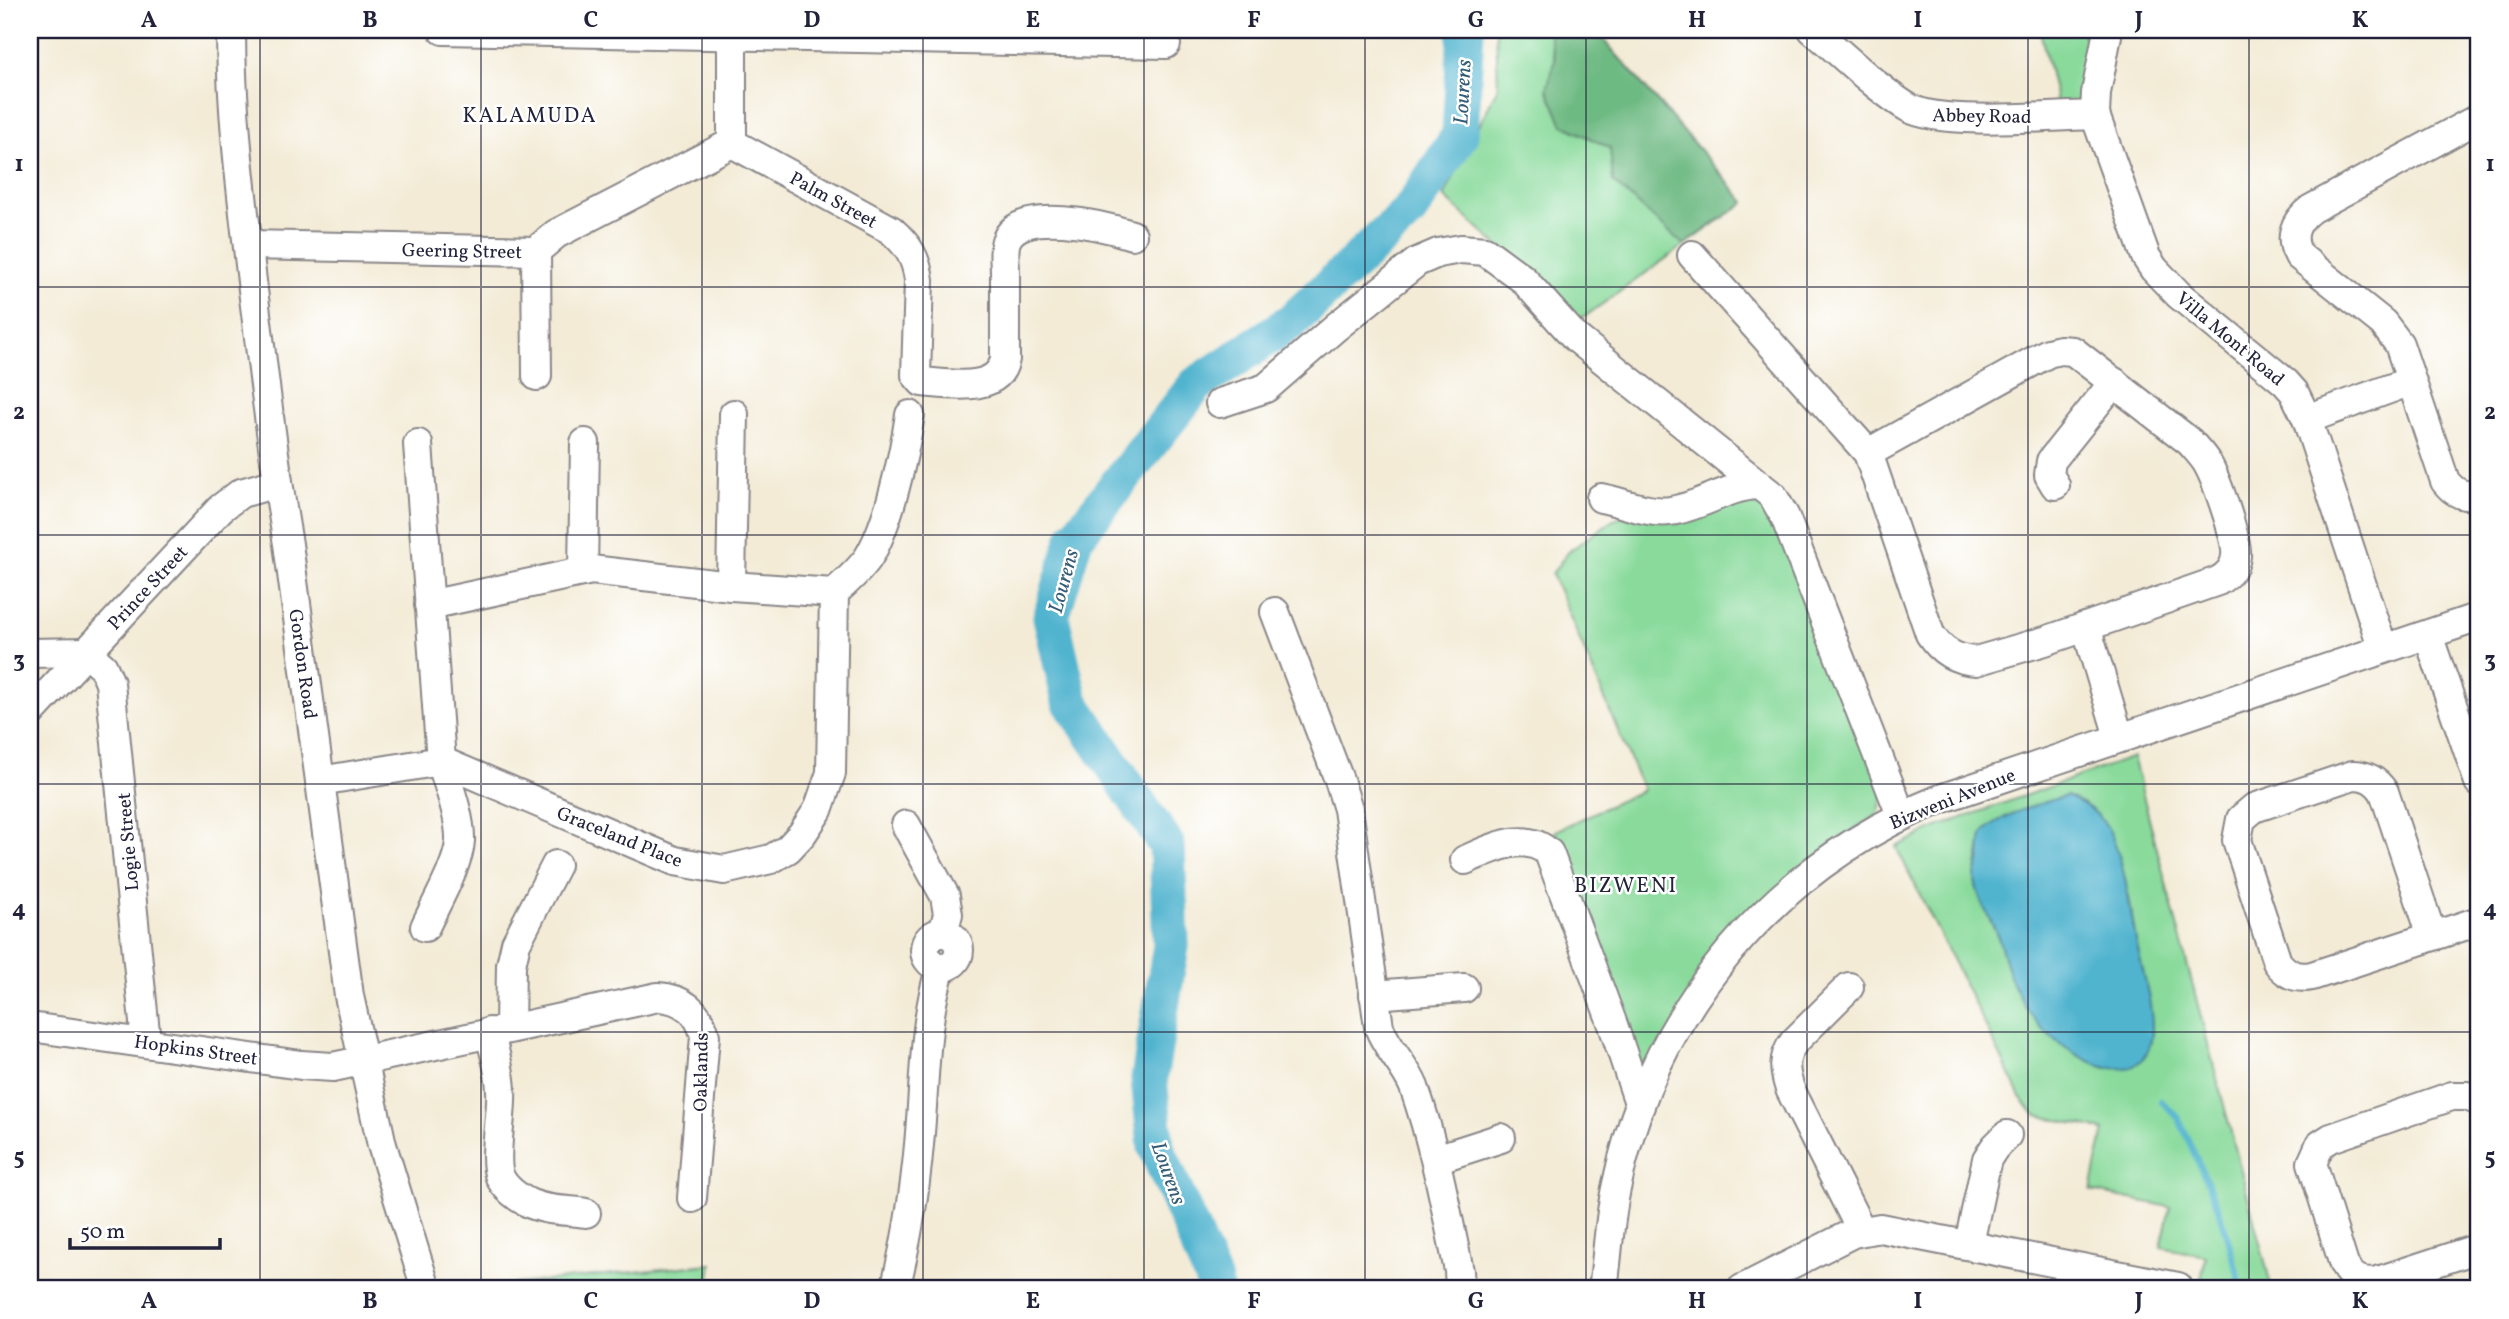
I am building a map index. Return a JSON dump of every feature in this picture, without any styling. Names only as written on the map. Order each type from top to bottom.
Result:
[{"type":"street","name":"Gordon Road","points":[[231,30],[234,117],[277,484],[349,996],[382,1146],[426,1289]]},
{"type":"street","points":[[443,30],[1166,44]]},
{"type":"street","name":"Abbey Road","points":[[1813,30],[1894,98],[1924,114],[1962,118],[2095,115]]},
{"type":"street","name":"Villa Mont Road","points":[[2108,30],[2096,93],[2095,115],[2146,257],[2162,280],[2285,382],[2299,401],[2383,649]]},
{"type":"street","points":[[732,35],[732,143]]},
{"type":"street","points":[[2479,118],[2311,209],[2296,223],[2294,232],[2295,249],[2299,256],[2393,334],[2399,344],[2445,481],[2450,488],[2462,495],[2479,494]]},
{"type":"street","name":"Geering Street","points":[[248,245],[536,251],[556,234],[732,143]]},
{"type":"street","name":"Palm Street","points":[[732,143],[891,229],[908,247],[917,265],[919,280],[916,369],[918,379],[926,382],[979,384],[991,381],[1002,371],[1005,359],[1005,246],[1014,229],[1026,223],[1077,222],[1099,225],[1132,235]]},
{"type":"street","points":[[1220,403],[1266,388],[1417,262],[1438,253],[1461,249],[1485,251],[1523,279],[1575,337],[1773,496],[1785,517],[1901,815]]},
{"type":"street","points":[[536,251],[537,376]]},
{"type":"street","points":[[1692,255],[1868,453],[1930,634],[1941,648],[1966,660],[1986,660],[2218,581],[2229,573],[2236,559],[2234,541],[2214,478],[2200,453],[2079,354],[2067,350],[2054,351],[1868,453]]},
{"type":"street","points":[[2307,419],[2411,381]]},
{"type":"street","points":[[2055,485],[2049,475],[2051,461],[2114,382]]},
{"type":"street","points":[[731,586],[734,414]]},
{"type":"street","points":[[429,605],[591,570],[731,586],[834,593],[857,571],[875,545],[905,445],[910,415]]},
{"type":"street","points":[[583,572],[585,443]]},
{"type":"street","points":[[418,444],[441,761],[450,789],[460,843],[454,863],[425,927]]},
{"type":"street","name":"Prince Street","points":[[30,707],[86,652],[221,508],[242,493],[277,484]]},
{"type":"street","points":[[1601,498],[1667,512],[1733,488],[1759,485]]},
{"type":"street","name":"Graceland Place","points":[[441,761],[675,861],[724,870],[771,859],[789,849],[802,834],[818,810],[831,773],[834,593]]},
{"type":"street","points":[[1275,612],[1348,809],[1382,1034],[1412,1083],[1436,1159],[1459,1271],[1465,1288]]},
{"type":"street","name":"Bizweni Avenue","points":[[1603,1289],[1616,1185],[1640,1106],[1673,1034],[1722,960],[1746,932],[1783,895],[1819,867],[1901,815],[1992,780],[2479,617]]},
{"type":"street","points":[[2086,627],[2119,737]]},
{"type":"street","points":[[2428,635],[2479,782]]},
{"type":"street","points":[[30,653],[86,652]]},
{"type":"street","name":"Logie Street","points":[[86,652],[103,667],[110,683],[146,1042]]},
{"type":"street","points":[[320,781],[441,761]]},
{"type":"street","points":[[2432,936],[2384,792],[2368,777],[2353,775],[2254,808],[2241,819],[2237,840],[2277,962],[2287,973],[2299,977],[2312,976],[2479,921]]},
{"type":"street","points":[[895,1289],[916,1188],[930,1014],[941,967],[932,964],[925,952],[930,939],[943,933],[948,914],[945,896],[906,825]]},
{"type":"street","points":[[1465,860],[1505,844],[1518,842],[1542,846],[1549,853],[1640,1106]]},
{"type":"street","points":[[556,865],[516,943],[511,965],[500,1030],[498,1066],[502,1092],[498,1162],[503,1182],[527,1202],[586,1213]]},
{"type":"street","points":[[1849,987],[1794,1042],[1784,1067],[1790,1089],[1861,1230]]},
{"type":"street","points":[[1374,995],[1464,988]]},
{"type":"street","name":"Oaklands","points":[[362,1061],[658,997],[671,998],[691,1010],[702,1025],[705,1036],[692,1198]]},
{"type":"street","name":"Hopkins Street","points":[[30,1027],[316,1067],[362,1061]]},
{"type":"street","points":[[2479,1101],[2467,1096],[2452,1096],[2331,1138],[2320,1145],[2312,1163],[2344,1265],[2355,1279],[2378,1281],[2479,1248]]},
{"type":"street","points":[[1969,1244],[1987,1159],[2007,1135]]},
{"type":"street","points":[[1436,1159],[1501,1138]]},
{"type":"street","points":[[1742,1289],[1861,1230],[1889,1229],[2178,1287]]},
{"type":"green space","points":[[1496,30],[1595,30],[1745,202],[1580,320],[1444,197],[1498,87]]},
{"type":"green space","points":[[1548,30],[1595,30],[1745,202],[1684,245],[1613,182],[1610,148],[1563,125],[1547,89],[1555,60]]},
{"type":"green space","points":[[2040,30],[2097,30],[2084,92],[2076,103],[2058,109]]},
{"type":"green space","points":[[1741,493],[1775,506],[1884,789],[1878,815],[1830,845],[1639,1072],[1632,1070],[1555,831],[1643,790],[1552,574],[1568,552],[1610,522],[1628,513]]},
{"type":"green space","points":[[2133,757],[2272,1289],[2199,1289],[2206,1256],[2161,1247],[2170,1207],[2091,1191],[2104,1130],[2036,1115],[2024,1103],[1896,847],[1937,827]],"holes":[[[2067,796],[2085,804],[2129,897],[2136,941],[2140,1060],[2127,1067],[2101,1065],[2089,1058],[2019,994],[2011,979],[2001,944],[1982,904],[1975,879],[1982,836]]]},
{"type":"green space","points":[[712,1264],[708,1289],[467,1289]]},
{"type":"water","points":[[2066,796],[2086,806],[2102,820],[2110,832],[2123,872],[2152,1021],[2150,1045],[2141,1060],[2128,1067],[2112,1068],[2078,1055],[2037,1023],[2012,982],[1998,936],[1976,885],[1981,838],[1987,829],[2007,816]]},
{"type":"waterway","name":"Lourens","points":[[1215,1289],[1156,1147],[1149,1079],[1171,946],[1167,846],[1070,701],[1051,617],[1075,538],[1196,385],[1291,322],[1409,212],[1460,135],[1466,30]]},
{"type":"waterway","points":[[2161,1101],[2178,1117],[2213,1196],[2242,1289]]},
{"type":"district","name":"KALAMUDA","points":[[530,115]]},
{"type":"district","name":"BIZWENI","points":[[1626,885]]}]
